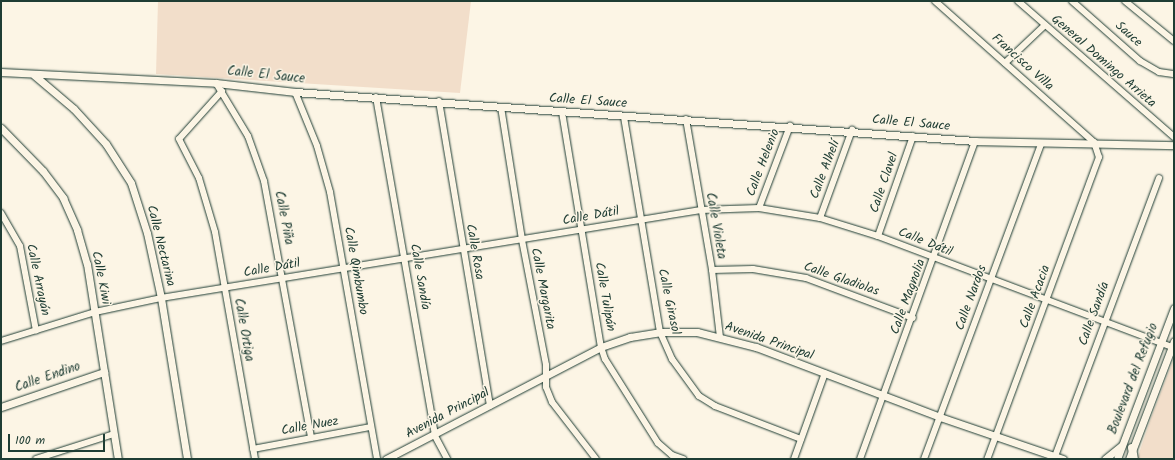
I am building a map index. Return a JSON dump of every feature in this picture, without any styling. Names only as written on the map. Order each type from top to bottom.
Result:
[{"type":"main road","points":[[1132,448],[1134,459]]},
{"type":"street","name":"Francisco Villa","points":[[935,1],[1094,142]]},
{"type":"street","name":"General Domingo Arrieta","points":[[1018,1],[1174,137]]},
{"type":"street","name":"Sauce","points":[[1072,1],[1144,64],[1159,72],[1174,73]]},
{"type":"street","points":[[1126,1],[1174,42]]},
{"type":"street","points":[[1005,63],[1045,25]]},
{"type":"street","name":"Calle El Sauce","points":[[1,72],[34,75],[216,83],[295,92],[439,101],[624,117],[686,119],[852,130],[975,141],[1042,144],[1094,142],[1174,145]]},
{"type":"street","name":"Calle Nectarina","points":[[34,75],[74,109],[106,144],[130,184],[147,233],[161,298],[187,459]]},
{"type":"street","name":"Calle Piña","points":[[216,83],[248,136],[264,181],[284,278],[311,438]]},
{"type":"street","name":"Calle Ortiga","points":[[222,91],[179,139],[199,178],[215,232],[255,459]]},
{"type":"street","name":"Calle Qimbumbo","points":[[295,92],[318,146],[330,192],[377,459]]},
{"type":"street","name":"Calle Sandía","points":[[376,97],[435,436],[447,459]]},
{"type":"street","name":"Calle Rosa","points":[[439,101],[462,249],[490,406]]},
{"type":"street","name":"Calle Margarita","points":[[501,107],[522,240],[546,375],[546,387],[552,402],[596,459]]},
{"type":"street","name":"Calle Tulipán","points":[[562,112],[580,230],[601,347],[605,359],[658,443],[665,451],[682,459]]},
{"type":"street","name":"Calle Girasol","points":[[624,117],[660,332],[672,359],[699,396],[716,406],[801,439]]},
{"type":"street","name":"Calle Violeta","points":[[686,119],[712,270],[720,337]]},
{"type":"street","name":"Calle Helenio","points":[[759,208],[790,126]]},
{"type":"street","name":"Calle Kiwi","points":[[1,128],[43,171],[62,198],[83,250],[95,312],[118,459]]},
{"type":"street","name":"Calle Alhelí","points":[[820,218],[852,130]]},
{"type":"street","name":"Calle Clavel","points":[[878,236],[913,136]]},
{"type":"street","name":"Calle Magnolia","points":[[860,459],[913,318],[975,141]]},
{"type":"street","name":"Calle Acacia","points":[[987,459],[1047,301],[1099,157],[1094,142]]},
{"type":"street","name":"Calle Nardos","points":[[924,459],[1042,144]]},
{"type":"street","name":"Calle Sandía","points":[[1055,458],[1103,323],[1159,178]]},
{"type":"street","name":"Calle Dátil","points":[[1,341],[95,312],[161,298],[522,240],[641,219],[701,210],[759,208],[820,218],[878,236],[934,259],[1103,323],[1161,344],[1173,344]]},
{"type":"street","name":"Calle Arrayán","points":[[1,213],[20,246],[36,331]]},
{"type":"street","name":"Calle Gladiolas","points":[[712,270],[753,269],[806,278],[913,318]]},
{"type":"street","name":"Boulevard del Refugio","points":[[1117,459],[1174,308]]},
{"type":"street","name":"Avenida Principal","points":[[386,459],[435,436],[546,375],[601,347],[630,337],[660,332],[697,332],[720,337],[825,373],[1040,453],[1063,459]]},
{"type":"street","name":"Boulevard del Refugio","points":[[1129,459],[1173,344]]},
{"type":"street","name":"Calle Endino","points":[[1,407],[104,372]]},
{"type":"street","points":[[794,459],[825,373]]},
{"type":"street","name":"Calle Nuez","points":[[253,449],[371,427]]},
{"type":"street","points":[[36,459],[114,434]]},
{"type":"street","points":[[1105,459],[1122,445]]},
{"type":"street","name":"Avenida Principal","points":[[1040,453],[1048,459]]},
{"type":"shaded area","points":[[158,1],[471,1],[460,93],[156,74]]},
{"type":"shaded area","points":[[1174,358],[1174,459],[1137,459],[1151,418]]}]
